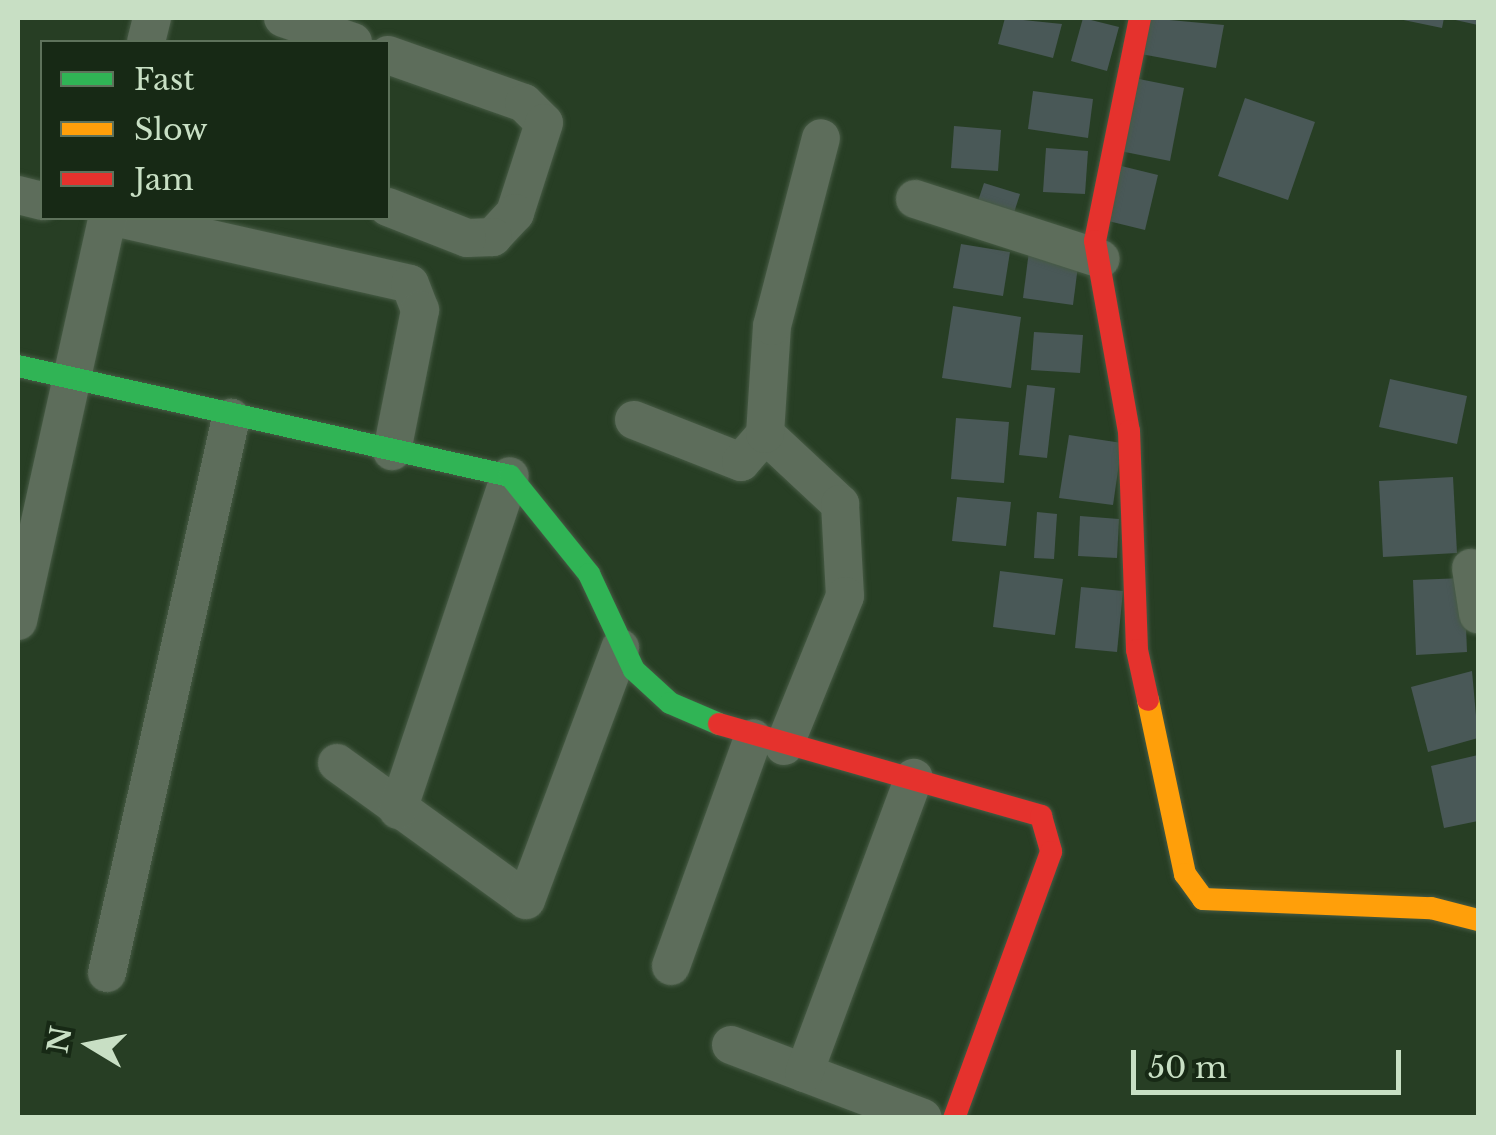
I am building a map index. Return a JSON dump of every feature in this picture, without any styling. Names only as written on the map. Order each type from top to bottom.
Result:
[{"type":"street","points":[[283,18],[347,40]]},
{"type":"street","points":[[1140,18],[1094,223],[1129,431],[1136,650],[1185,874],[1202,898],[1431,908],[1478,920]]},
{"type":"street","points":[[390,56],[524,103],[544,122],[514,213],[493,237],[467,238],[390,208]]},
{"type":"street","points":[[634,420],[741,462],[765,434],[772,326],[821,138]]},
{"type":"street","points":[[915,200],[1101,259]]},
{"type":"street","points":[[18,621],[108,220]]},
{"type":"street","points":[[127,220],[410,284],[420,310],[392,451]]},
{"type":"street","points":[[18,366],[231,418],[510,476],[588,574],[620,648],[670,703],[769,742],[1029,810],[1052,834],[954,1118]]},
{"type":"street","points":[[107,974],[231,418]]},
{"type":"street","points":[[671,966],[769,742],[845,596],[840,504],[765,434]]},
{"type":"street","points":[[398,810],[510,476]]},
{"type":"street","points":[[1472,568],[1478,614]]},
{"type":"street","points":[[337,763],[526,900],[620,648]]},
{"type":"street","points":[[804,1073],[914,778]]},
{"type":"street","points":[[731,1046],[924,1118]]},
{"type":"building","points":[[1005,18],[1062,24],[1053,58],[998,44]]},
{"type":"building","points":[[1083,18],[1119,27],[1107,71],[1071,61]]},
{"type":"building","points":[[1148,18],[1224,25],[1216,68],[1141,54]]},
{"type":"building","points":[[1394,18],[1444,18],[1442,28]]},
{"type":"building","points":[[1478,18],[1478,25],[1451,19]]},
{"type":"building","points":[[1129,77],[1184,88],[1170,161],[1115,150]]},
{"type":"building","points":[[1033,91],[1093,99],[1088,138],[1028,129]]},
{"type":"building","points":[[1245,98],[1315,122],[1288,200],[1218,176]]},
{"type":"building","points":[[954,126],[1001,130],[998,171],[951,168]]},
{"type":"building","points":[[1046,148],[1088,151],[1085,194],[1043,192]]},
{"type":"building","points":[[1109,163],[1158,175],[1145,230],[1096,218]]},
{"type":"building","points":[[984,183],[1020,194],[1010,225],[974,213]]},
{"type":"building","points":[[961,244],[1010,252],[1003,296],[953,288]]},
{"type":"building","points":[[1029,251],[1079,258],[1073,305],[1023,298]]},
{"type":"building","points":[[953,306],[1021,317],[1011,388],[942,378]]},
{"type":"building","points":[[1034,332],[1083,335],[1080,373],[1031,370]]},
{"type":"building","points":[[1390,379],[1467,396],[1457,444],[1379,427]]},
{"type":"building","points":[[1027,385],[1055,388],[1047,458],[1019,455]]},
{"type":"building","points":[[956,418],[1009,422],[1004,483],[951,479]]},
{"type":"building","points":[[1069,435],[1122,443],[1113,505],[1059,498]]},
{"type":"building","points":[[1453,477],[1457,553],[1383,557],[1379,481]]},
{"type":"building","points":[[957,497],[1011,502],[1006,546],[952,541]]},
{"type":"building","points":[[1037,512],[1057,514],[1054,559],[1034,558]]},
{"type":"building","points":[[1080,516],[1119,519],[1117,558],[1078,556]]},
{"type":"building","points":[[1000,571],[1063,579],[1055,635],[993,627]]},
{"type":"building","points":[[1464,578],[1467,652],[1416,655],[1413,580]]},
{"type":"building","points":[[1081,587],[1123,591],[1117,652],[1075,648]]},
{"type":"building","points":[[1472,671],[1478,738],[1428,752],[1411,687]]},
{"type":"building","points":[[1478,755],[1478,821],[1444,828],[1431,766]]},
{"type":"traffic: fast","points":[[18,366],[510,476],[589,574],[634,670],[670,703],[719,724]]},
{"type":"traffic: slow","points":[[1148,700],[1185,874],[1203,899],[1431,908],[1478,920]]},
{"type":"traffic: jam","points":[[1140,18],[1095,241],[1129,431],[1137,650],[1148,700]]},
{"type":"traffic: jam","points":[[719,724],[1041,816],[1051,852],[954,1118]]}]
